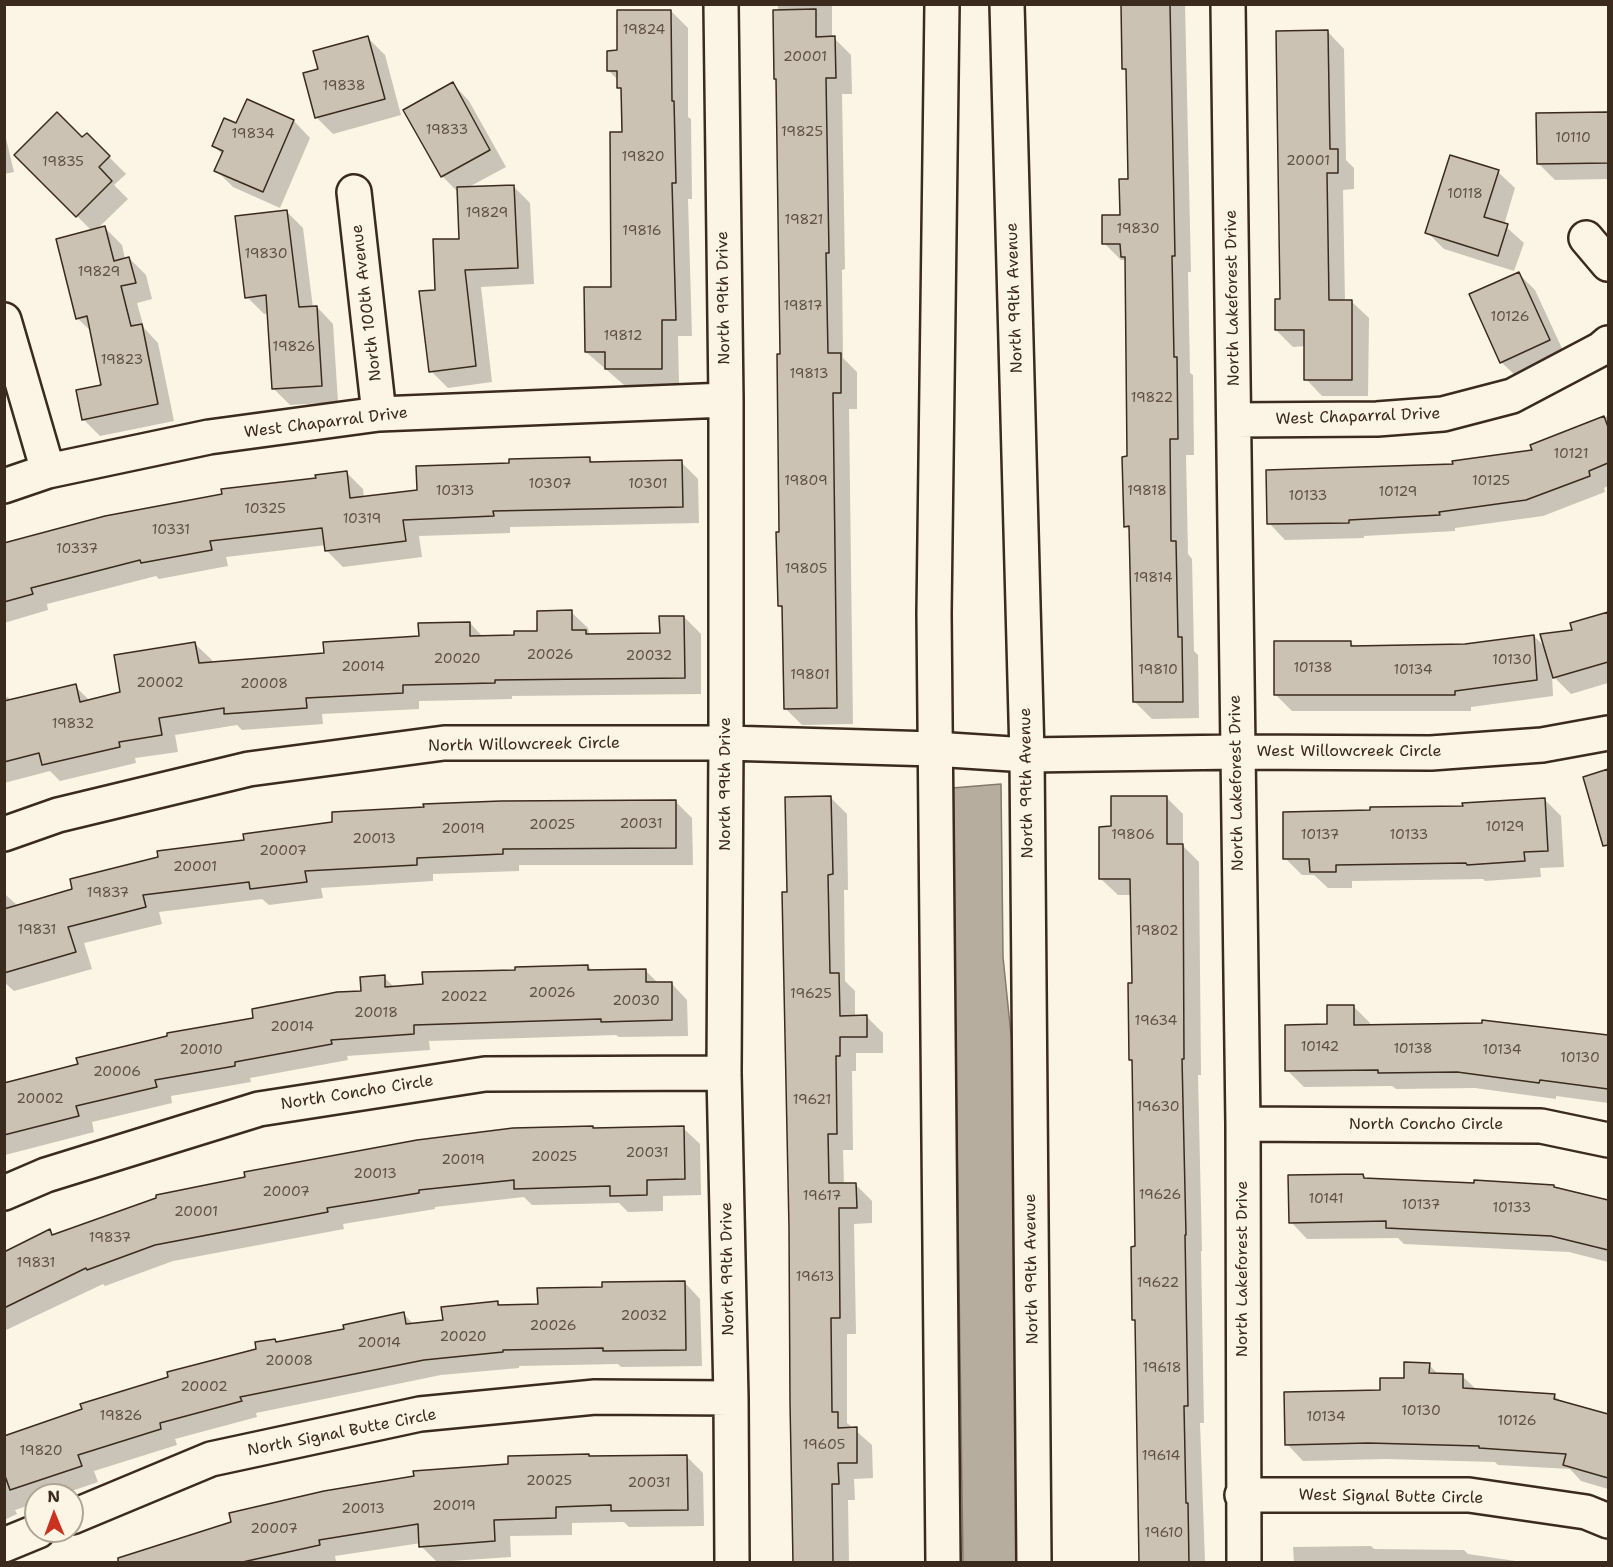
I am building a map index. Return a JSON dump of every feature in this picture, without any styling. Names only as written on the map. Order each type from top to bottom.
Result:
[{"type":"street","name":"North 99th Drive","points":[[721,4],[726,400],[724,1073],[732,1398],[732,1563]]},
{"type":"street","points":[[942,4],[934,749],[943,1563]]},
{"type":"street","name":"North 99th Avenue","points":[[1007,4],[1027,755],[1034,1563]]},
{"type":"street","name":"North Lakeforest Drive","points":[[1228,4],[1235,420],[1236,752],[1243,1124],[1242,1495],[1244,1563]]},
{"type":"street","name":"North 100th Avenue","points":[[354,192],[379,414]]},
{"type":"street","points":[[1586,238],[1608,264]]},
{"type":"street","points":[[4,320],[48,471]]},
{"type":"street","name":"West Chaparral Drive","points":[[1235,420],[1377,419],[1443,414],[1512,396],[1601,349],[1608,343]]},
{"type":"street","name":"West Chaparral Drive","points":[[4,486],[48,471],[209,437],[379,414],[726,400]]},
{"type":"street","name":"West Willowcreek Circle","points":[[981,752],[1027,755],[1236,752],[1431,753],[1542,745],[1608,733]]},
{"type":"street","name":"North Willowcreek Circle","points":[[4,834],[58,815],[249,769],[444,743],[726,743],[981,752]]},
{"type":"street","name":"North Concho Circle","points":[[4,1193],[46,1175],[259,1108],[485,1074],[724,1073]]},
{"type":"street","name":"North Concho Circle","points":[[1243,1124],[1541,1126],[1608,1140]]},
{"type":"street","name":"North Signal Butte Circle","points":[[84,1512],[211,1460],[420,1414],[595,1397],[732,1398]]},
{"type":"street","name":"West Signal Butte Circle","points":[[1242,1495],[1469,1495],[1586,1512],[1608,1521]]},
{"type":"street","points":[[4,1545],[24,1537]]},
{"type":"shaded area","points":[[1001,784],[1003,957],[1014,1064],[1020,1562],[963,1562],[952,788]]},
{"type":"building","points":[[1121,4],[1170,4],[1175,256],[1172,256],[1178,439],[1170,439],[1171,541],[1176,541],[1178,637],[1182,637],[1183,702],[1133,702],[1129,526],[1124,527],[1122,457],[1127,456],[1125,257],[1121,257],[1120,244],[1102,244],[1102,215],[1120,215],[1119,179],[1128,179],[1126,69],[1122,69]]},
{"type":"building","points":[[816,9],[816,37],[835,36],[836,78],[826,78],[829,253],[826,253],[828,353],[841,353],[841,393],[833,393],[837,708],[784,709],[782,606],[778,606],[776,532],[779,532],[777,354],[780,354],[773,10]]},
{"type":"building","points":[[617,10],[671,10],[676,183],[672,183],[676,320],[662,320],[662,369],[605,369],[605,352],[585,352],[584,287],[611,287],[610,132],[622,132],[621,88],[617,88],[617,71],[607,71],[607,51],[617,50]]},
{"type":"building","points":[[1328,30],[1330,149],[1338,149],[1338,173],[1327,173],[1329,300],[1352,300],[1352,380],[1304,380],[1304,330],[1275,330],[1275,299],[1280,299],[1276,31]]},
{"type":"building","points":[[368,36],[385,99],[315,118],[303,73],[318,69],[313,51]]},
{"type":"building","points":[[453,82],[490,150],[441,177],[403,110]]},
{"type":"building","points":[[247,99],[294,120],[263,192],[214,171],[223,151],[212,146],[224,118],[236,123]]},
{"type":"building","points":[[57,112],[82,137],[87,133],[110,156],[99,167],[112,181],[76,217],[14,155]]},
{"type":"building","points":[[1608,112],[1608,163],[1537,164],[1536,113]]},
{"type":"building","points":[[1450,155],[1499,170],[1484,217],[1508,224],[1498,256],[1425,233]]},
{"type":"building","points":[[514,185],[518,268],[465,270],[476,366],[429,372],[419,291],[435,290],[433,239],[459,239],[457,187]]},
{"type":"building","points":[[287,210],[299,307],[317,306],[322,386],[272,389],[266,295],[245,298],[235,216]]},
{"type":"building","points":[[105,226],[114,261],[129,257],[136,283],[121,286],[131,326],[142,324],[158,404],[82,420],[76,390],[101,385],[87,316],[76,319],[56,239]]},
{"type":"building","points":[[1519,272],[1550,340],[1500,363],[1469,294]]},
{"type":"building","points":[[1604,416],[1608,427],[1608,463],[1589,471],[1590,476],[1526,500],[1439,512],[1440,515],[1349,520],[1349,523],[1267,524],[1266,470],[1453,464],[1452,461],[1532,450],[1530,445]]},
{"type":"building","points":[[590,457],[590,462],[682,460],[683,507],[493,511],[494,516],[403,520],[406,541],[325,551],[322,528],[210,541],[212,550],[141,563],[140,560],[31,588],[33,594],[4,602],[4,543],[105,516],[222,494],[221,489],[316,478],[315,475],[347,471],[350,498],[417,490],[416,466],[509,463],[509,459]]},
{"type":"building","points":[[572,610],[572,630],[586,630],[586,634],[660,633],[659,616],[684,616],[685,678],[495,680],[495,683],[403,685],[403,693],[306,698],[307,708],[224,714],[224,708],[159,718],[162,735],[119,742],[120,747],[42,765],[39,753],[4,762],[4,701],[76,684],[80,702],[120,692],[114,655],[195,642],[199,663],[324,653],[323,642],[419,636],[418,623],[470,622],[470,636],[514,635],[514,631],[537,631],[537,611]]},
{"type":"building","points":[[1608,612],[1608,662],[1553,678],[1540,634],[1572,630],[1570,623]]},
{"type":"building","points":[[1534,635],[1537,680],[1455,691],[1455,695],[1274,695],[1274,641],[1351,641],[1351,646],[1465,644]]},
{"type":"building","points":[[1608,769],[1608,845],[1603,846],[1583,777]]},
{"type":"building","points":[[831,796],[833,874],[828,875],[830,973],[839,973],[840,1016],[867,1015],[867,1037],[840,1037],[840,1056],[836,1056],[837,1134],[828,1134],[829,1183],[856,1183],[857,1208],[839,1208],[840,1318],[831,1318],[832,1412],[838,1412],[838,1428],[857,1427],[857,1463],[838,1463],[839,1484],[832,1484],[833,1563],[793,1563],[782,892],[787,892],[785,797]]},
{"type":"building","points":[[1111,796],[1167,796],[1167,844],[1183,844],[1184,1059],[1182,1059],[1188,1406],[1184,1406],[1189,1563],[1139,1563],[1135,1320],[1132,1320],[1131,1247],[1135,1246],[1132,1060],[1129,1060],[1128,983],[1132,983],[1130,879],[1099,879],[1099,827],[1111,826]]},
{"type":"building","points":[[1545,798],[1548,851],[1524,852],[1525,861],[1467,865],[1466,863],[1336,865],[1336,872],[1310,872],[1309,859],[1283,859],[1283,812],[1370,810],[1370,807],[1463,806],[1462,803]]},
{"type":"building","points":[[676,800],[676,848],[503,849],[503,854],[417,858],[417,865],[305,871],[307,882],[250,889],[249,882],[143,895],[146,907],[68,927],[76,952],[4,973],[4,909],[72,889],[70,879],[158,857],[157,851],[244,840],[243,834],[332,822],[332,812],[424,807],[423,804],[501,801]]},
{"type":"building","points":[[588,965],[588,970],[646,969],[646,982],[672,982],[672,1020],[601,1022],[601,1019],[414,1025],[414,1034],[331,1040],[332,1044],[235,1062],[235,1066],[155,1080],[157,1087],[76,1106],[79,1116],[4,1135],[4,1083],[78,1064],[76,1058],[167,1036],[167,1033],[253,1018],[252,1009],[337,992],[361,991],[360,977],[385,975],[385,987],[423,984],[422,972],[515,970],[515,967]]},
{"type":"building","points":[[1327,1005],[1354,1005],[1354,1025],[1482,1023],[1482,1020],[1608,1035],[1608,1089],[1457,1072],[1285,1071],[1285,1025],[1327,1024]]},
{"type":"building","points":[[593,1126],[593,1128],[684,1126],[685,1179],[647,1180],[647,1195],[610,1196],[610,1186],[514,1189],[514,1180],[419,1190],[419,1193],[327,1208],[328,1212],[155,1245],[87,1270],[86,1268],[4,1308],[4,1252],[50,1229],[52,1235],[156,1198],[156,1195],[245,1177],[244,1172],[417,1140],[513,1128]]},
{"type":"building","points":[[1363,1174],[1364,1178],[1474,1183],[1474,1180],[1554,1185],[1554,1187],[1608,1200],[1608,1250],[1551,1236],[1386,1228],[1386,1221],[1289,1223],[1288,1175]]},
{"type":"building","points":[[685,1281],[686,1350],[603,1351],[603,1348],[503,1350],[503,1352],[424,1360],[240,1397],[242,1401],[160,1423],[161,1429],[78,1455],[82,1466],[31,1483],[24,1483],[24,1485],[10,1490],[4,1473],[4,1436],[82,1409],[80,1404],[168,1377],[167,1372],[256,1349],[255,1342],[275,1339],[276,1342],[344,1329],[343,1325],[404,1312],[406,1324],[443,1320],[441,1307],[498,1301],[498,1305],[538,1304],[537,1288],[602,1287],[602,1282]]},
{"type":"building","points":[[1404,1362],[1430,1363],[1429,1373],[1463,1374],[1463,1388],[1555,1394],[1554,1399],[1608,1414],[1608,1478],[1563,1465],[1566,1454],[1479,1448],[1479,1446],[1368,1443],[1285,1445],[1284,1392],[1380,1390],[1380,1378],[1404,1378]]},
{"type":"building","points":[[589,1454],[589,1456],[687,1455],[688,1510],[611,1511],[611,1505],[556,1507],[556,1518],[494,1520],[495,1541],[419,1547],[418,1524],[319,1540],[320,1545],[238,1563],[118,1563],[118,1558],[231,1522],[229,1513],[324,1491],[414,1476],[413,1471],[508,1464],[508,1456]]}]
